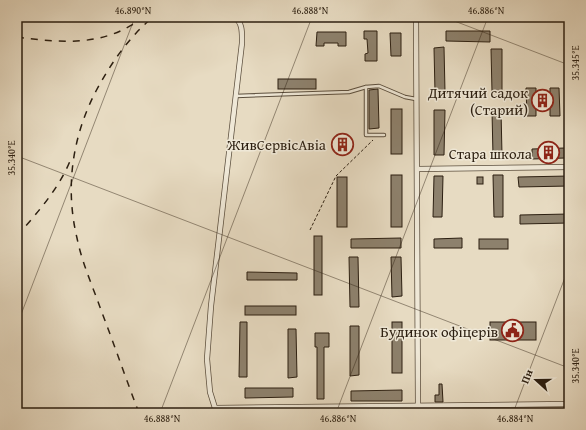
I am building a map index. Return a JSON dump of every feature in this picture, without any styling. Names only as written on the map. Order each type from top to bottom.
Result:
[{"type":"street","points":[[130,17],[190,17]]},
{"type":"street","points":[[234,17],[237,18],[242,33],[211,306],[207,359],[210,392],[214,410],[569,404]]},
{"type":"street","points":[[416,17],[418,169],[418,406]]},
{"type":"street","points":[[418,169],[569,167]]},
{"type":"street","points":[[476,406],[476,413]]},
{"type":"lane","points":[[236,96],[349,92],[366,87],[379,86],[405,97],[417,99]]},
{"type":"lane","points":[[366,87],[366,135],[384,135]]},
{"type":"path","points":[[310,230],[336,176],[378,135]]},
{"type":"building","points":[[364,31],[377,31],[377,61],[365,61],[365,54],[368,53],[367,39],[364,39]]},
{"type":"building","points":[[446,31],[490,31],[490,42],[446,41]]},
{"type":"building","points":[[317,32],[346,32],[346,46],[338,46],[338,43],[324,43],[324,46],[316,46]]},
{"type":"building","points":[[390,33],[401,33],[401,56],[391,56]]},
{"type":"building","points":[[444,47],[445,92],[435,92],[434,48]]},
{"type":"building","points":[[491,49],[502,49],[502,92],[492,92]]},
{"type":"building","points":[[278,79],[316,79],[316,89],[278,89]]},
{"type":"building","name":"Дитячий садок (Старий)","points":[[526,88],[536,88],[536,96],[550,95],[550,88],[559,88],[560,116],[550,116],[550,107],[536,107],[536,116],[527,116]]},
{"type":"building","points":[[378,89],[379,128],[369,129],[369,90]]},
{"type":"building","points":[[391,109],[402,109],[402,154],[391,154]]},
{"type":"building","points":[[434,110],[445,110],[444,155],[434,155]]},
{"type":"building","points":[[501,110],[502,155],[493,156],[492,111]]},
{"type":"building","name":"ЖивСервісАвіа","points":[[337,135],[347,135],[347,154],[337,154]]},
{"type":"building","name":"Стара школа","points":[[565,148],[565,158],[532,159],[532,149]]},
{"type":"building","points":[[391,175],[402,175],[402,227],[391,227]]},
{"type":"building","points":[[493,175],[503,175],[503,217],[494,217]]},
{"type":"building","points":[[434,176],[443,176],[442,217],[433,217]]},
{"type":"building","points":[[569,176],[569,186],[519,187],[518,177]]},
{"type":"building","points":[[337,177],[347,177],[347,227],[337,227]]},
{"type":"building","points":[[477,177],[483,177],[483,184],[477,184]]},
{"type":"building","points":[[569,214],[569,223],[520,224],[520,215]]},
{"type":"building","points":[[314,236],[322,236],[322,295],[314,295]]},
{"type":"building","points":[[401,238],[401,248],[351,248],[351,239]]},
{"type":"building","points":[[462,238],[462,248],[434,248],[434,239]]},
{"type":"building","points":[[479,239],[508,239],[508,249],[479,249]]},
{"type":"building","points":[[349,257],[358,257],[359,307],[350,307]]},
{"type":"building","points":[[391,257],[401,257],[402,296],[392,297]]},
{"type":"building","points":[[247,272],[297,273],[297,280],[247,280]]},
{"type":"building","points":[[245,306],[296,306],[296,315],[245,315]]},
{"type":"building","points":[[240,322],[247,322],[247,377],[239,377]]},
{"type":"building","points":[[392,322],[402,322],[402,373],[392,373]]},
{"type":"building","name":"Будинок офіцерів","points":[[490,322],[536,322],[536,340],[490,340]]},
{"type":"building","points":[[350,326],[359,326],[359,375],[350,376]]},
{"type":"building","points":[[288,329],[296,329],[297,377],[288,378]]},
{"type":"building","points":[[315,333],[329,333],[329,347],[324,347],[324,399],[317,399],[317,347],[315,347]]},
{"type":"building","points":[[439,384],[442,384],[443,402],[435,402],[435,395],[439,395]]},
{"type":"building","points":[[245,388],[293,388],[293,397],[245,398]]},
{"type":"building","points":[[402,390],[402,401],[351,401],[351,391]]},
{"type":"railway","points":[[17,37],[52,41],[87,40],[115,33],[146,17]]},
{"type":"railway","points":[[139,413],[82,257],[73,219],[71,182],[76,145],[81,126],[96,91],[121,51],[136,33],[153,17]]},
{"type":"railway","points":[[17,236],[53,191],[70,161]]},
{"type":"place","name":"Дитячий садок (Старий)","points":[[543,101]]},
{"type":"place","name":"ЖивСервісАвіа","points":[[342,144]]},
{"type":"place","name":"Стара школа","points":[[548,153]]},
{"type":"place","name":"Будинок офіцерів","points":[[513,331]]}]
